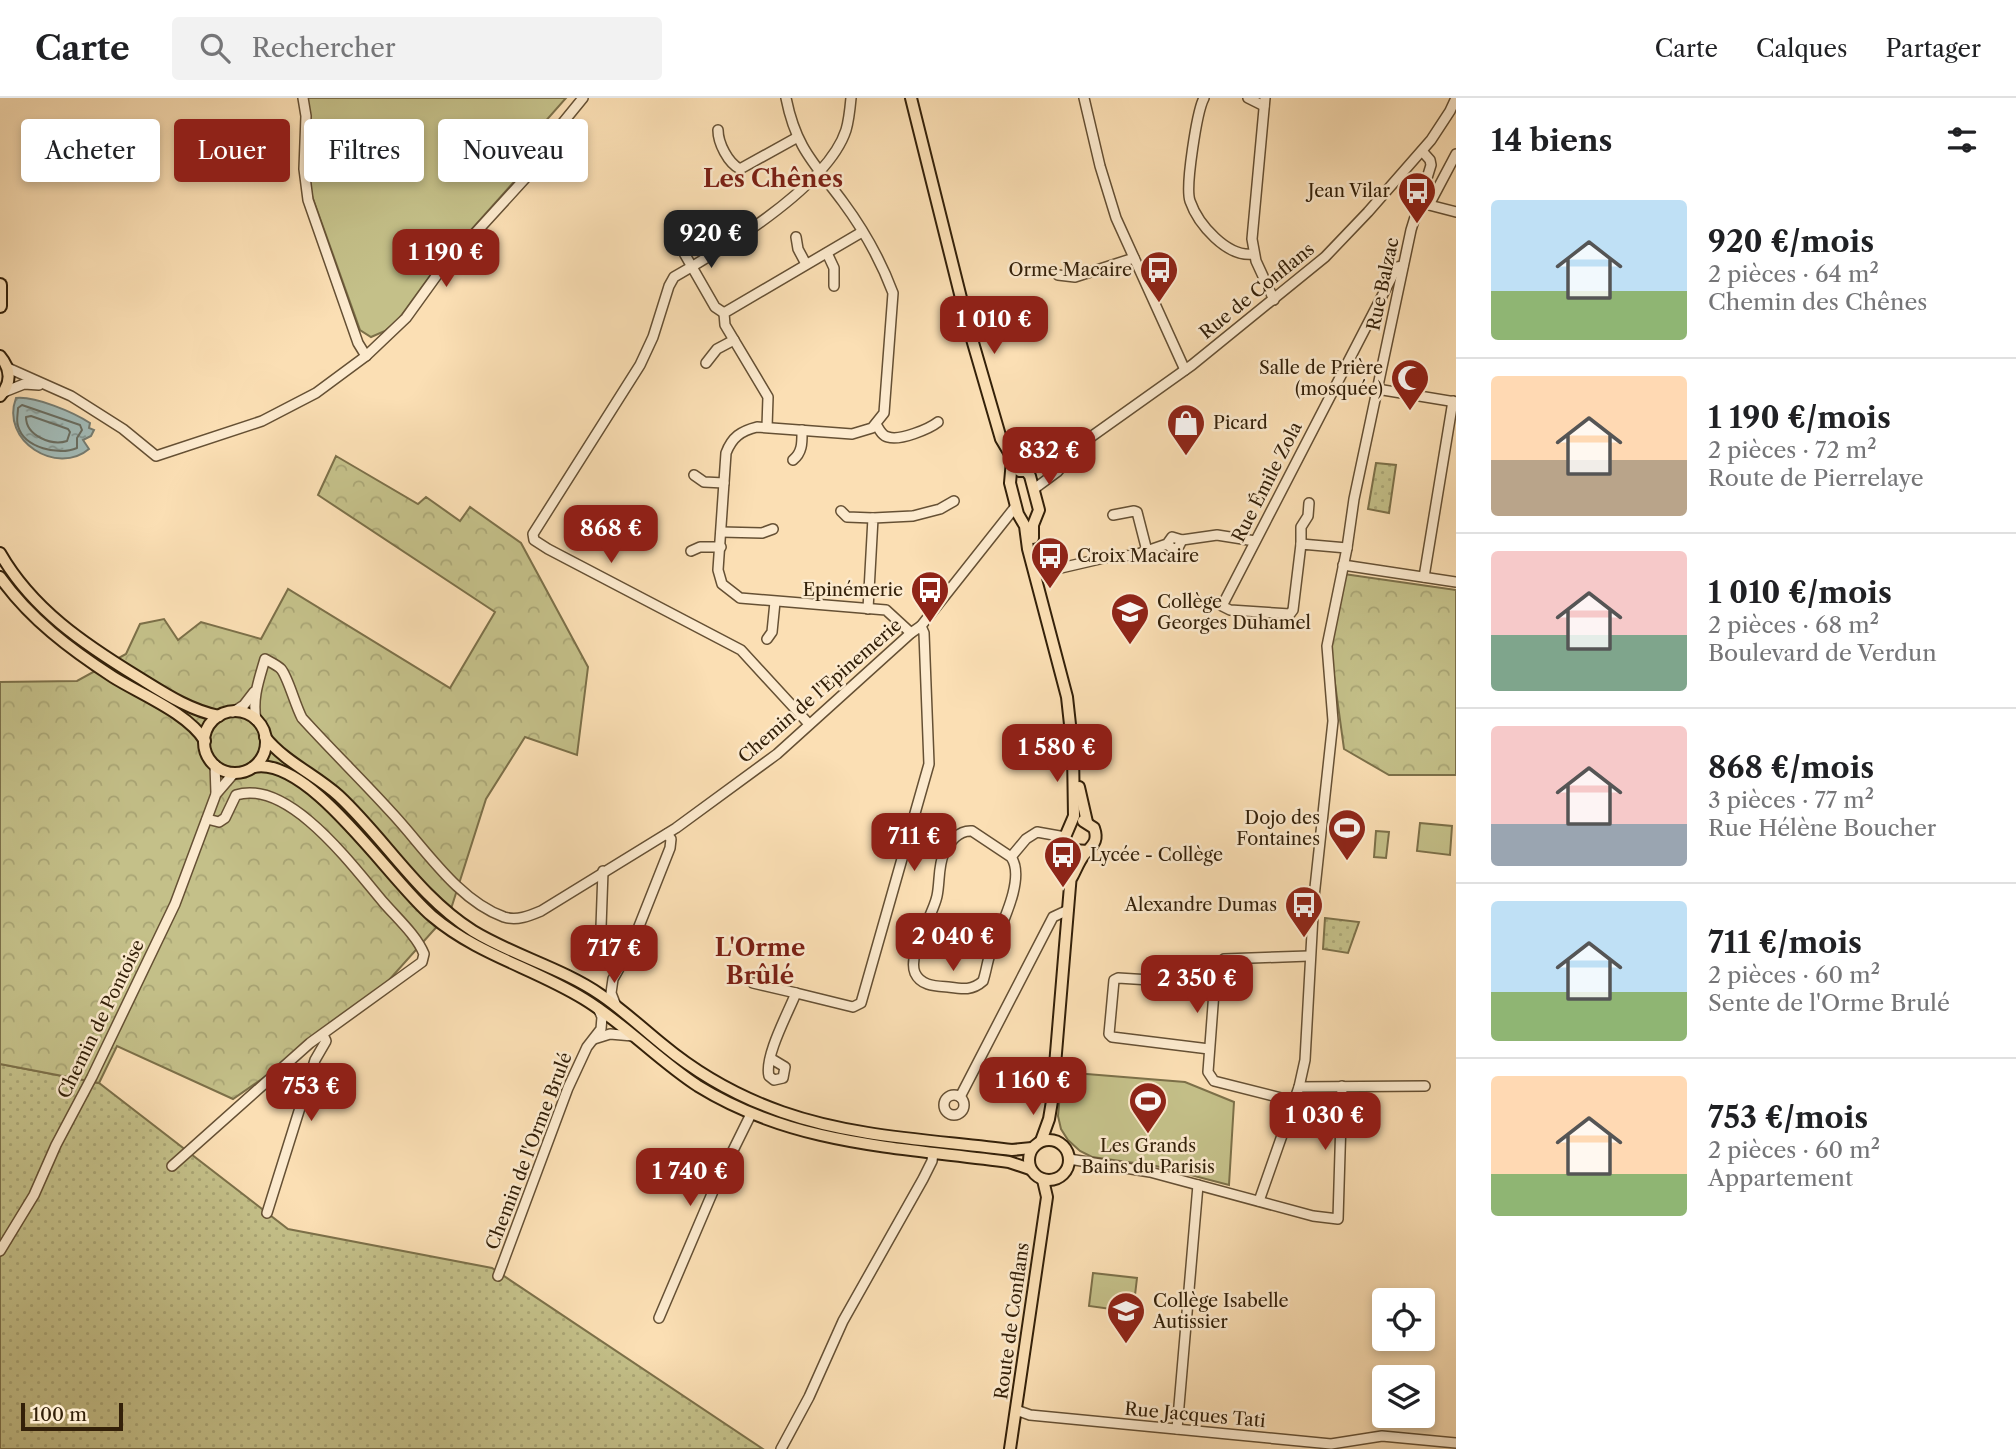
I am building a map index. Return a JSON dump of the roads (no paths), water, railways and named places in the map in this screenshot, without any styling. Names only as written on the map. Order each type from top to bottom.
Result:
[{"type":"highway","points":[[0,285],[0,306]]},
{"type":"main road","points":[[911,98],[967,322],[1001,439],[1021,474],[1034,489],[1039,510],[1027,523]]},
{"type":"main road","points":[[0,356],[8,368],[9,380],[2,394]]},
{"type":"main road","points":[[1021,474],[1010,483],[1016,506],[1027,523],[1070,714],[1074,816],[1065,837],[1073,850],[1052,1101],[1049,1119],[1028,1158],[1030,1169],[1035,1176],[1044,1180],[1058,1179],[1068,1163],[1068,1153],[1055,1132],[1052,1101]]},
{"type":"main road","points":[[0,553],[28,593],[73,634],[179,702],[198,711],[219,716]]},
{"type":"main road","points":[[1039,573],[1072,696],[1080,794],[1087,822]]},
{"type":"main road","points":[[0,577],[27,610],[57,637],[110,675],[197,730],[215,765],[234,773],[266,766],[302,782],[342,817],[412,898],[453,933],[488,953],[561,987],[598,1009],[699,1086],[751,1114],[826,1138],[1009,1162],[1030,1169]]},
{"type":"main road","points":[[205,741],[211,724],[219,716],[233,712],[248,714],[256,720],[265,737],[280,752],[341,798],[410,878],[444,910],[489,940],[588,987],[674,1054],[706,1076],[740,1094],[781,1112],[844,1129],[1012,1150],[1055,1141],[1061,1144]]},
{"type":"main road","points":[[254,767],[264,753],[265,737]]},
{"type":"main road","points":[[1071,824],[1087,822],[1094,828],[1097,838],[1071,880]]},
{"type":"main road","points":[[1073,850],[1088,851]]},
{"type":"main road","name":"Route de Conflans","points":[[1047,1198],[1058,1179]]},
{"type":"main road","name":"Route de Conflans","points":[[1010,1449],[1047,1198],[1044,1180]]},
{"type":"street","points":[[303,98],[306,116],[304,169],[308,200],[358,343],[366,356]]},
{"type":"street","points":[[559,119],[576,98]]},
{"type":"street","points":[[565,119],[583,98]]},
{"type":"street","points":[[786,98],[796,138],[862,232],[893,293],[884,413],[876,424],[865,431],[852,434],[767,427],[745,430],[735,437],[726,453],[718,570],[722,584],[740,598],[891,613],[911,633]]},
{"type":"street","points":[[809,724],[741,650],[548,549],[534,540],[533,534],[640,365],[674,277],[746,232],[789,199],[818,172],[833,154],[846,131],[850,98]]},
{"type":"street","points":[[1084,98],[1116,218],[1185,370]]},
{"type":"street","points":[[1205,98],[1197,116],[1189,200],[1219,242],[1246,255],[1254,254]]},
{"type":"street","points":[[1248,98],[1265,102],[1252,218],[1254,254],[1274,300]]},
{"type":"street","name":"Rue de Conflans","points":[[1034,489],[1057,472],[1081,444],[1185,370],[1325,257],[1422,151],[1439,130],[1456,98]]},
{"type":"street","points":[[718,130],[720,141],[733,165],[740,169],[796,138]]},
{"type":"street","name":"Rue Balzac","points":[[1259,1201],[1299,1087],[1305,1060],[1309,956],[1333,721],[1326,646],[1403,266],[1431,162],[1422,151]]},
{"type":"street","points":[[1429,205],[1456,154]]},
{"type":"street","points":[[1414,160],[1427,175]]},
{"type":"street","points":[[8,368],[71,396],[123,429],[156,456],[262,421],[316,393],[366,356],[406,318],[437,275],[522,182]]},
{"type":"street","points":[[1418,205],[1456,212]]},
{"type":"street","points":[[724,313],[862,232]]},
{"type":"street","points":[[796,237],[806,264]]},
{"type":"street","points":[[680,246],[715,307],[724,313]]},
{"type":"street","points":[[827,253],[834,268],[834,286]]},
{"type":"street","points":[[1058,275],[1075,277],[1134,258]]},
{"type":"street","name":"Rue Émile Zola","points":[[1301,544],[1293,610],[1290,614],[1230,610],[1222,606],[1397,267],[1403,266]]},
{"type":"street","points":[[724,313],[725,325],[768,397],[767,427]]},
{"type":"street","points":[[706,363],[717,349],[734,340]]},
{"type":"street","points":[[2,394],[24,384],[48,387]]},
{"type":"street","points":[[1377,389],[1454,401],[1424,577]]},
{"type":"street","points":[[876,424],[884,436],[890,438],[921,432],[938,422]]},
{"type":"street","points":[[793,460],[799,456],[802,430]]},
{"type":"street","points":[[1021,474],[1048,477]]},
{"type":"street","points":[[694,475],[704,482],[724,484]]},
{"type":"street","points":[[841,511],[847,517],[873,519],[913,516],[940,509],[954,501]]},
{"type":"street","points":[[1309,503],[1308,516],[1301,527],[1301,544],[1347,548]]},
{"type":"street","name":"Chemin de l'Epinemerie","points":[[257,688],[265,659],[280,667],[302,718],[393,814],[433,863],[476,901],[505,917],[526,917],[541,911],[667,834],[777,754],[921,626],[1016,506]]},
{"type":"street","points":[[1113,515],[1137,512],[1147,551]]},
{"type":"street","points":[[1003,524],[1015,517],[1027,523]]},
{"type":"street","points":[[868,609],[873,519]]},
{"type":"street","points":[[721,532],[762,533],[773,529]]},
{"type":"street","points":[[1039,573],[1104,558],[1135,555],[1167,544],[1173,549],[1178,548],[1182,540],[1216,535],[1255,541]]},
{"type":"street","points":[[691,551],[700,547],[721,547]]},
{"type":"street","points":[[1343,565],[1456,582]]},
{"type":"street","points":[[767,639],[772,632],[775,602]]},
{"type":"street","points":[[753,983],[837,1005],[853,1007],[860,1003],[929,764],[924,633],[921,626]]},
{"type":"street","points":[[233,712],[244,705],[257,688]]},
{"type":"street","points":[[256,720],[254,706],[257,688]]},
{"type":"street","name":"Chemin de Pontoise","points":[[215,765],[216,794]]},
{"type":"street","name":"Chemin de Pontoise","points":[[0,1251],[34,1195],[175,904],[216,794],[234,773]]},
{"type":"street","points":[[172,1166],[310,1043],[422,962],[422,949],[314,823],[298,811],[264,794],[248,791],[236,795],[225,818],[219,822],[207,819]]},
{"type":"street","points":[[972,831],[1011,857],[1015,865],[1013,891],[990,952],[983,981],[964,990],[926,984],[920,980],[914,971],[915,958],[937,896],[943,857],[952,842],[960,833],[972,831]]},
{"type":"street","points":[[1011,857],[1026,839],[1037,832],[1065,837]]},
{"type":"street","points":[[617,1007],[611,993],[613,979],[630,949],[670,848],[671,839],[667,834]]},
{"type":"street","points":[[603,872],[601,927],[609,940],[630,949]]},
{"type":"street","points":[[960,1097],[1053,917],[1068,910]]},
{"type":"street","points":[[1293,1101],[1214,1081],[1208,1072],[1216,965],[1224,959],[1309,956]]},
{"type":"street","points":[[1209,1049],[1112,1037],[1110,1034],[1114,980],[1118,978],[1215,984]]},
{"type":"street","points":[[588,987],[603,985],[613,979]]},
{"type":"street","points":[[770,1058],[796,993]]},
{"type":"street","name":"Chemin de l'Orme Brulé","points":[[498,1276],[568,1088],[587,1047],[602,1025],[598,1009]]},
{"type":"street","name":"Chemin de l'Orme Brulé","points":[[594,1039],[610,1034],[633,1036]]},
{"type":"street","points":[[267,1213],[315,1060],[326,1041],[323,1035]]},
{"type":"street","points":[[1068,1163],[1150,1172],[1312,1216],[1338,1219],[1342,1086]]},
{"type":"street","points":[[1299,1087],[1425,1086]]},
{"type":"street","points":[[659,1318],[714,1189],[751,1114]]},
{"type":"street","points":[[781,1449],[809,1397],[844,1321],[923,1179],[933,1153]]},
{"type":"street","points":[[1177,1429],[1198,1185]]},
{"type":"street","name":"Rue Jacques Tati","points":[[1016,1410],[1030,1415],[1331,1444],[1382,1436],[1456,1443]]},
{"type":"water","points":[[16,398],[54,406],[90,423],[89,428],[94,430],[91,436],[83,440],[89,449],[76,456],[62,458],[34,450],[16,428],[13,414]]},
{"type":"place","name":"Jean Vilar","points":[[1417,225]]},
{"type":"place","name":"Orme Macaire","points":[[1159,304]]},
{"type":"place","name":"Salle de Prière (mosquée)","points":[[1410,412]]},
{"type":"place","name":"Picard","points":[[1186,457]]},
{"type":"place","name":"Croix Macaire","points":[[1050,590]]},
{"type":"place","name":"Epinémerie","points":[[930,624]]},
{"type":"place","name":"Collège Georges Duhamel","points":[[1130,646]]},
{"type":"place","name":"Dojo des Fontaines","points":[[1347,862]]},
{"type":"place","name":"Lycée - Collège","points":[[1063,889]]},
{"type":"place","name":"Alexandre Dumas","points":[[1304,939]]},
{"type":"place","name":"Les Grands Bains du Parisis","points":[[1148,1135]]},
{"type":"place","name":"Collège Isabelle Autissier","points":[[1126,1345]]},
{"type":"district","name":"Les Chênes","points":[[773,178]]},
{"type":"district","name":"L'Orme Brûlé","points":[[760,961]]}]
